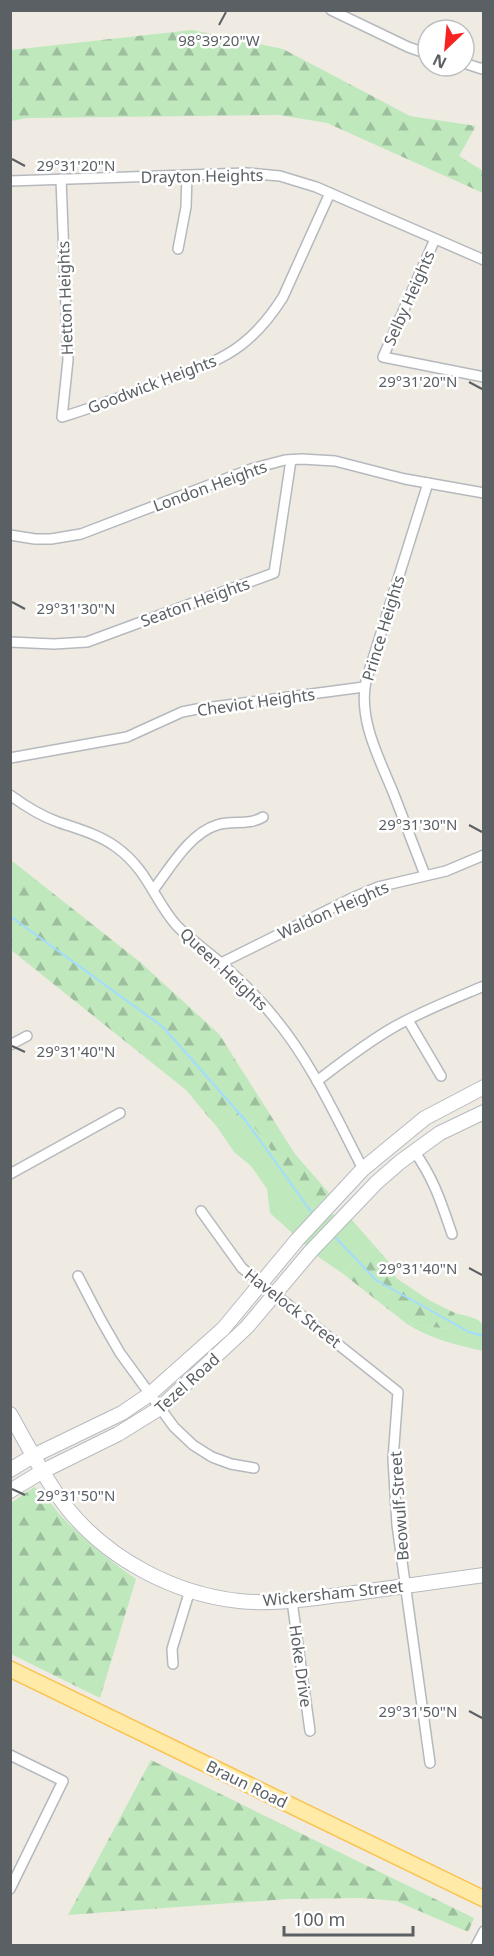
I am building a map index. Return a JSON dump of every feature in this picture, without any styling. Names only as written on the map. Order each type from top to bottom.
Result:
[{"type":"main road","name":"Tezel Road","points":[[10,1470],[33,1456],[122,1413],[150,1394],[223,1329],[316,1219],[363,1169],[425,1118],[483,1087]]},
{"type":"main road","name":"Tezel Road","points":[[10,1491],[43,1471],[118,1434],[160,1408],[230,1344],[328,1232],[376,1183],[414,1151],[440,1133],[483,1112]]},
{"type":"main road","name":"Wickersham Street","points":[[10,1414],[33,1456],[68,1509],[98,1539],[137,1567],[172,1584],[211,1596],[240,1601],[292,1601],[483,1575]]},
{"type":"main road","name":"Braun Road","points":[[10,1669],[483,1899]]},
{"type":"street","points":[[331,10],[416,49]]},
{"type":"street","name":"Drayton Heights","points":[[10,181],[264,174],[297,180],[483,260]]},
{"type":"street","points":[[178,249],[186,207],[187,175]]},
{"type":"street","name":"Hetton Heights","points":[[61,179],[68,360],[62,417]]},
{"type":"street","name":"Goodwick Heights","points":[[62,417],[91,409],[212,363],[252,336],[283,297],[330,193]]},
{"type":"street","name":"Selby Heights","points":[[435,238],[383,357],[483,377]]},
{"type":"street","name":"London Heights","points":[[10,535],[51,539],[81,534],[251,469],[291,460],[335,461],[428,483],[483,493]]},
{"type":"street","name":"Seaton Heights","points":[[10,642],[61,644],[87,642],[274,573],[291,460]]},
{"type":"street","name":"Prince Heights","points":[[425,875],[374,744],[365,713],[364,687],[428,483]]},
{"type":"street","name":"Cheviot Heights","points":[[10,758],[127,737],[182,712],[364,687]]},
{"type":"street","name":"Queen Heights","points":[[10,795],[40,814],[92,833],[110,843],[136,865],[175,924],[246,986],[273,1015],[297,1047],[363,1169]]},
{"type":"street","points":[[154,889],[202,832],[217,825],[249,824],[263,818]]},
{"type":"street","name":"Waldon Heights","points":[[220,963],[360,894],[378,887],[446,871],[483,855]]},
{"type":"street","points":[[317,1081],[352,1053],[408,1020],[483,986]]},
{"type":"street","points":[[408,1020],[441,1076]]},
{"type":"street","points":[[10,1045],[27,1036]]},
{"type":"street","points":[[10,1173],[120,1113]]},
{"type":"street","points":[[414,1151],[428,1170],[434,1183],[452,1234]]},
{"type":"street","name":"Havelock Street","points":[[201,1211],[235,1261],[398,1392]]},
{"type":"street","points":[[316,1219],[328,1232]]},
{"type":"street","points":[[78,1276],[120,1353],[174,1427],[193,1445],[222,1461],[254,1468]]},
{"type":"street","name":"Beowulf Street","points":[[398,1392],[393,1458],[397,1525],[430,1763]]},
{"type":"street","points":[[173,1664],[172,1649],[190,1590]]},
{"type":"street","name":"Hoke Drive","points":[[292,1601],[310,1731]]},
{"type":"street","points":[[10,1755],[63,1781],[10,1889]]},
{"type":"street","points":[[476,1946],[483,1930]]},
{"type":"green space","points":[[192,30],[283,49],[410,116],[476,126],[459,156],[483,171],[483,193],[327,123],[279,115],[28,118],[11,121],[11,50]]},
{"type":"green space","points":[[11,860],[140,962],[219,1034],[295,1154],[329,1193],[315,1209],[243,1112],[217,1127],[186,1090],[11,950]]},
{"type":"green space","points":[[243,1112],[315,1209],[352,1220],[374,1245],[342,1273],[320,1258],[270,1213],[267,1189],[251,1166],[234,1152],[217,1127]]},
{"type":"green space","points":[[374,1245],[393,1267],[396,1278],[429,1300],[455,1313],[449,1329],[407,1324],[342,1273]]},
{"type":"green space","points":[[455,1313],[481,1323],[483,1351],[434,1338],[407,1324],[449,1329]]},
{"type":"green space","points":[[34,1487],[43,1493],[59,1514],[80,1535],[136,1579],[100,1698],[11,1654],[11,1503]]},
{"type":"green space","points":[[151,1760],[474,1918],[468,1932],[396,1901],[362,1898],[288,1899],[68,1915]]},
{"type":"waterway","points":[[10,916],[163,1027],[246,1121],[312,1213]]},
{"type":"waterway","points":[[334,1236],[376,1280],[469,1332],[484,1336]]}]
